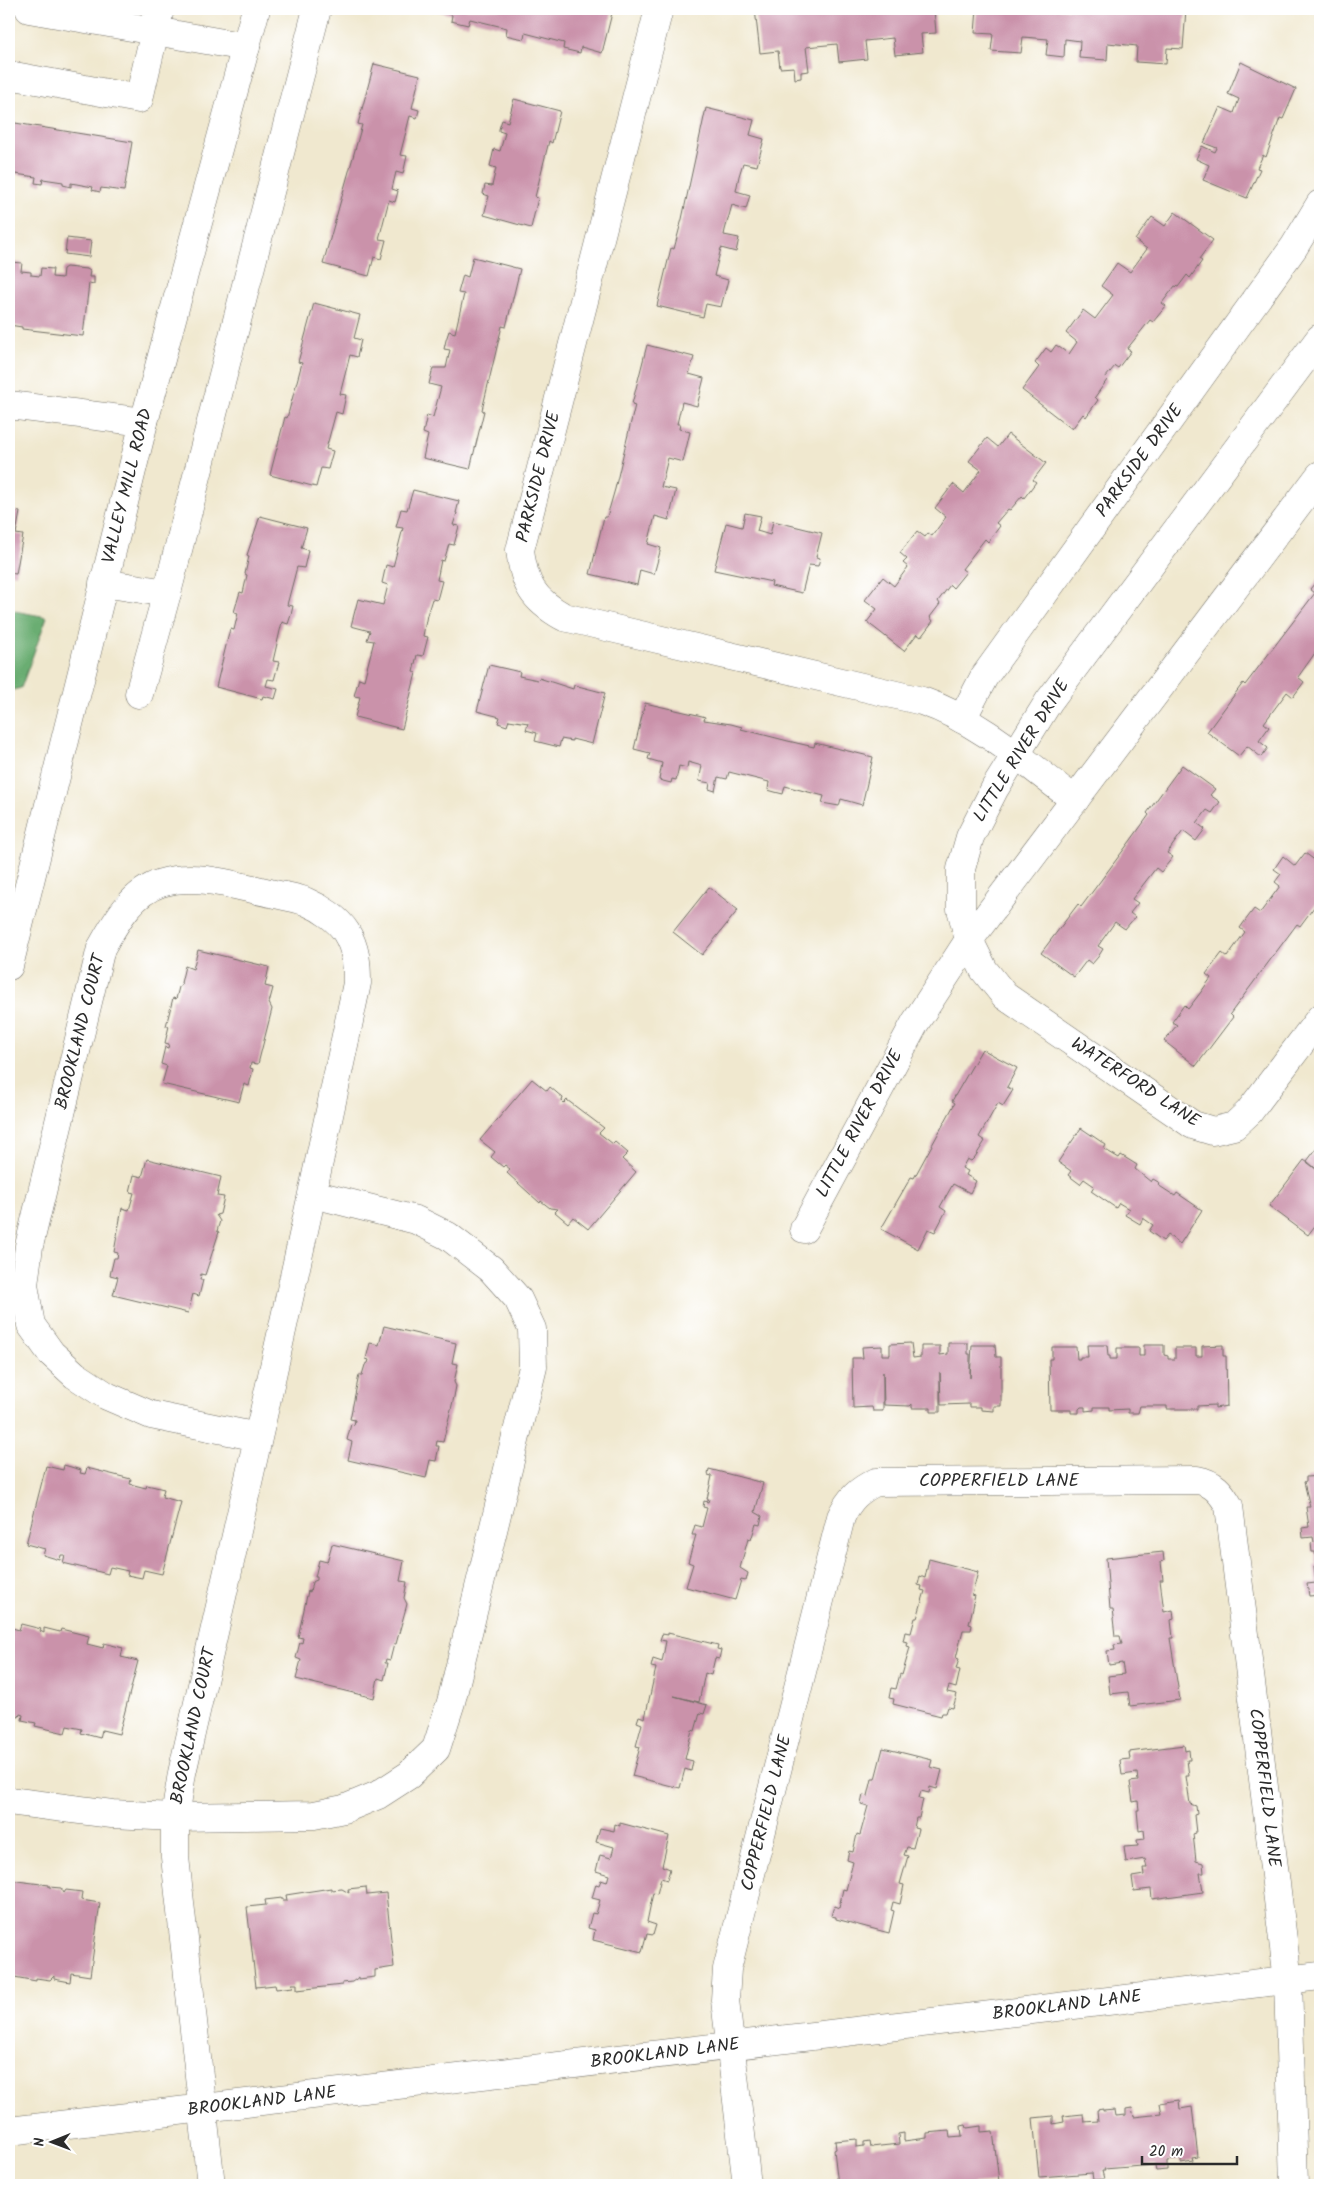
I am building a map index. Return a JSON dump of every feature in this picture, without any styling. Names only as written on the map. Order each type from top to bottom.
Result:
[{"type":"street","points":[[29,9],[158,20],[246,47]]},
{"type":"street","name":"VALLEY MILL ROAD","points":[[9,966],[144,422],[256,9]]},
{"type":"street","points":[[139,694],[167,593],[317,9]]},
{"type":"street","name":"PARKSIDE DRIVE","points":[[658,9],[520,550],[522,572],[532,592],[548,608],[564,617],[922,700],[947,710],[962,719],[1016,755],[1075,800]]},
{"type":"street","points":[[9,75],[139,99],[158,20]]},
{"type":"street","name":"PARKSIDE DRIVE","points":[[962,719],[984,677],[1294,247],[1320,204]]},
{"type":"street","name":"LITTLE RIVER DRIVE","points":[[804,1229],[915,1023],[969,940],[961,909],[961,869],[970,837],[995,788],[1049,701],[1320,338]]},
{"type":"street","points":[[9,405],[144,422]]},
{"type":"street","points":[[969,940],[1320,474]]},
{"type":"street","points":[[104,583],[167,593]]},
{"type":"street","name":"BROOKLAND COURT","points":[[211,2185],[175,1857],[176,1817],[182,1773],[313,1194],[357,983],[357,957],[345,931],[328,914],[306,901],[209,880],[185,879],[161,883],[133,899],[116,922],[101,948],[29,1246],[24,1286],[31,1325],[51,1353],[75,1375],[107,1396],[151,1415],[258,1436]]},
{"type":"street","name":"WATERFORD LANE","points":[[969,940],[984,970],[1005,996],[1193,1125],[1213,1131],[1234,1126],[1249,1112],[1320,1018]]},
{"type":"street","points":[[9,1801],[112,1814],[176,1817],[314,1814],[344,1809],[378,1795],[409,1775],[436,1749],[451,1702],[533,1367],[532,1329],[518,1299],[491,1269],[448,1236],[416,1220],[313,1194]]},
{"type":"street","name":"COPPERFIELD LANE","points":[[747,2185],[724,2000],[727,1969],[839,1526],[846,1506],[859,1491],[876,1482],[1197,1480],[1207,1482],[1221,1492],[1229,1506],[1288,1980],[1294,2185]]},
{"type":"street","name":"BROOKLAND LANE","points":[[9,2131],[202,2110],[1320,1976]]},
{"type":"green space","points":[[9,610],[47,617],[21,688],[9,691]]},
{"type":"building","points":[[430,9],[613,9],[602,53],[581,47],[580,53],[563,49],[564,43],[525,33],[524,39],[506,35],[507,28],[470,19],[468,25],[451,21],[452,15]]},
{"type":"building","points":[[755,9],[934,9],[936,33],[921,34],[923,52],[895,55],[893,38],[865,41],[867,59],[839,62],[837,44],[806,47],[809,71],[801,72],[801,78],[795,79],[794,67],[780,68],[778,51],[760,53]]},
{"type":"building","points":[[977,9],[1186,9],[1183,49],[1167,48],[1166,64],[1136,62],[1137,46],[1108,43],[1107,60],[1079,58],[1080,41],[1065,39],[1064,57],[1046,55],[1048,39],[1023,37],[1021,53],[991,51],[993,34],[975,33]]},
{"type":"building","points":[[1241,62],[1296,89],[1283,119],[1280,118],[1266,157],[1263,155],[1257,168],[1260,169],[1247,198],[1203,180],[1209,165],[1196,159],[1202,146],[1215,152],[1217,148],[1204,143],[1220,107],[1234,113],[1239,99],[1228,94]]},
{"type":"building","points":[[374,64],[420,75],[412,108],[419,110],[417,118],[410,116],[400,155],[407,156],[403,174],[396,172],[392,189],[398,191],[397,195],[395,202],[389,200],[379,239],[386,240],[381,259],[374,257],[369,276],[323,264],[362,125],[358,124]]},
{"type":"building","points":[[514,99],[560,111],[552,143],[549,141],[535,197],[538,198],[531,228],[484,215],[489,196],[483,194],[485,185],[492,186],[496,168],[490,166],[494,149],[500,151],[505,133],[499,131],[499,129],[502,120],[508,122]]},
{"type":"building","points":[[706,108],[754,120],[750,135],[764,139],[757,166],[743,163],[739,176],[736,191],[750,195],[746,209],[732,205],[725,230],[724,235],[739,238],[736,252],[721,248],[714,276],[728,280],[721,307],[706,304],[703,317],[657,306],[671,248],[674,249],[682,219]]},
{"type":"building","points":[[9,122],[132,142],[124,191],[101,188],[100,192],[92,190],[93,187],[71,183],[71,187],[63,185],[63,182],[43,179],[42,184],[35,183],[36,177],[15,174],[14,179],[9,178]]},
{"type":"building","points":[[1175,212],[1213,240],[1199,259],[1202,261],[1190,278],[1187,275],[1178,287],[1175,286],[1162,303],[1166,306],[1153,322],[1150,320],[1127,349],[1131,351],[1118,368],[1115,366],[1105,378],[1107,380],[1095,397],[1098,400],[1086,417],[1083,414],[1072,429],[1022,390],[1039,367],[1035,363],[1046,348],[1051,352],[1056,345],[1069,354],[1077,342],[1066,333],[1083,310],[1095,319],[1113,295],[1101,286],[1117,263],[1130,272],[1147,249],[1135,240],[1152,217],[1165,226]]},
{"type":"building","points":[[67,238],[91,241],[89,257],[65,254]]},
{"type":"building","points":[[473,257],[520,269],[506,327],[502,326],[470,469],[423,458],[428,435],[423,433],[427,415],[433,417],[441,387],[429,384],[433,368],[446,368],[450,350],[444,349],[446,340],[449,331],[455,333],[464,294],[458,293],[463,275],[468,277]]},
{"type":"building","points":[[11,262],[22,263],[21,271],[31,272],[31,275],[40,276],[41,268],[53,269],[52,277],[62,278],[63,269],[66,267],[90,271],[89,277],[94,277],[94,284],[89,283],[83,336],[22,329],[22,327],[9,325],[9,269]]},
{"type":"building","points":[[314,303],[360,315],[354,338],[361,340],[357,357],[350,355],[340,394],[346,395],[342,414],[336,412],[326,449],[333,451],[328,469],[321,468],[316,487],[270,475],[285,417],[287,418],[302,363],[298,362]]},
{"type":"building","points":[[647,345],[694,357],[689,374],[704,378],[697,406],[682,402],[677,424],[680,424],[679,429],[690,432],[683,462],[668,458],[661,487],[676,490],[669,520],[655,516],[648,544],[661,548],[654,574],[640,570],[637,585],[590,574],[604,517],[607,517],[615,489],[635,405],[632,404]]},
{"type":"building","points":[[1008,434],[1046,463],[1033,480],[1036,482],[1024,498],[1022,496],[996,523],[1000,526],[988,542],[985,539],[962,569],[966,572],[953,588],[950,585],[938,601],[940,604],[930,617],[933,621],[921,637],[917,634],[904,651],[867,622],[877,609],[865,600],[883,577],[894,586],[908,567],[903,563],[907,559],[900,553],[917,531],[925,537],[928,533],[932,536],[946,517],[935,508],[953,484],[964,493],[981,470],[969,461],[987,438],[998,447]]},
{"type":"building","points":[[413,490],[459,501],[453,525],[459,526],[454,545],[449,544],[444,561],[441,560],[437,580],[442,581],[437,600],[432,599],[427,615],[423,636],[428,637],[423,656],[417,655],[413,672],[416,673],[402,729],[355,717],[360,697],[354,696],[359,678],[364,680],[374,641],[367,640],[370,631],[351,626],[358,599],[383,605],[388,585],[382,583],[386,565],[393,567],[403,528],[396,527],[401,509],[407,510]]},
{"type":"building","points":[[9,510],[20,512],[16,534],[23,535],[16,574],[9,573]]},
{"type":"building","points":[[745,513],[761,516],[757,531],[770,535],[773,521],[822,533],[816,557],[820,558],[818,566],[809,565],[802,593],[771,586],[772,582],[714,570],[726,523],[742,527]]},
{"type":"building","points":[[260,516],[307,528],[301,548],[308,550],[304,568],[297,567],[287,605],[293,606],[291,615],[288,624],[282,622],[273,661],[279,662],[274,680],[268,679],[266,686],[278,689],[275,699],[263,696],[262,699],[216,687],[230,629],[234,630],[238,613],[234,612],[240,592],[243,593],[247,575],[245,574],[249,556],[247,555]]},
{"type":"building","points":[[1320,577],[1320,646],[1298,677],[1304,682],[1293,697],[1287,692],[1264,723],[1269,727],[1259,741],[1268,748],[1261,757],[1247,746],[1239,756],[1207,732],[1243,683],[1245,685],[1315,593],[1310,589]]},
{"type":"building","points":[[489,665],[520,672],[519,676],[538,680],[539,678],[573,689],[574,685],[605,693],[592,744],[572,739],[572,741],[561,739],[559,747],[535,741],[537,733],[526,730],[528,723],[509,720],[507,726],[498,723],[500,717],[477,711]]},
{"type":"building","points":[[645,703],[702,716],[705,717],[704,720],[731,724],[742,727],[741,729],[788,741],[814,747],[815,743],[873,757],[862,805],[841,799],[839,806],[822,803],[824,796],[785,786],[783,794],[768,790],[769,782],[729,772],[727,779],[718,777],[715,791],[709,789],[710,783],[699,781],[702,766],[688,762],[687,768],[679,766],[676,780],[672,779],[671,783],[659,780],[662,763],[648,759],[650,753],[634,749]]},
{"type":"building","points":[[1182,765],[1215,789],[1210,795],[1220,802],[1212,813],[1207,810],[1197,823],[1205,829],[1196,841],[1183,831],[1167,853],[1173,857],[1161,872],[1156,868],[1132,899],[1138,903],[1130,913],[1135,917],[1125,929],[1115,922],[1098,946],[1103,949],[1098,957],[1092,964],[1087,960],[1074,977],[1041,953],[1078,904],[1081,907],[1149,815],[1147,813]]},
{"type":"building","points":[[1305,853],[1320,864],[1320,899],[1300,926],[1297,924],[1230,1014],[1233,1017],[1196,1066],[1164,1041],[1177,1025],[1172,1022],[1184,1005],[1188,1009],[1201,992],[1211,978],[1206,974],[1222,953],[1227,957],[1245,932],[1240,928],[1254,909],[1260,913],[1280,886],[1275,882],[1281,874],[1274,869],[1283,856],[1295,866]]},
{"type":"building","points":[[709,887],[738,910],[702,955],[673,932]]},
{"type":"building","points":[[198,950],[269,967],[265,986],[273,988],[269,1003],[272,1009],[258,1064],[251,1063],[250,1068],[253,1069],[249,1086],[244,1084],[239,1102],[162,1084],[167,1066],[161,1064],[165,1047],[168,1048],[169,1044],[165,1043],[169,1026],[166,1026],[173,998],[176,999],[179,987],[183,984],[181,983],[185,966],[193,969]]},
{"type":"building","points":[[982,1049],[1017,1068],[1007,1087],[1013,1090],[1003,1106],[998,1103],[979,1137],[985,1141],[975,1157],[971,1161],[967,1159],[962,1168],[968,1171],[966,1175],[976,1181],[970,1193],[953,1184],[940,1207],[946,1211],[935,1232],[928,1229],[918,1249],[881,1229],[911,1177],[914,1178],[955,1103],[952,1101]]},
{"type":"building","points":[[532,1079],[547,1091],[550,1087],[563,1098],[562,1101],[564,1103],[567,1100],[604,1128],[599,1133],[613,1144],[615,1142],[628,1153],[622,1159],[636,1172],[588,1229],[573,1217],[568,1223],[555,1212],[558,1209],[550,1208],[541,1201],[540,1203],[507,1173],[510,1169],[505,1165],[503,1167],[491,1157],[495,1152],[480,1140]]},
{"type":"building","points":[[1081,1128],[1106,1145],[1104,1149],[1119,1158],[1121,1155],[1137,1165],[1135,1169],[1151,1182],[1153,1179],[1160,1183],[1158,1185],[1175,1196],[1177,1193],[1202,1210],[1180,1244],[1168,1235],[1163,1241],[1149,1231],[1153,1225],[1143,1218],[1140,1224],[1125,1215],[1129,1209],[1119,1203],[1116,1208],[1091,1191],[1094,1186],[1084,1179],[1080,1184],[1068,1175],[1071,1171],[1058,1162]]},
{"type":"building","points":[[1320,1144],[1320,1226],[1317,1223],[1308,1235],[1269,1206],[1304,1160],[1316,1169],[1307,1161]]},
{"type":"building","points":[[147,1159],[221,1177],[217,1196],[224,1197],[220,1214],[216,1215],[220,1221],[217,1231],[219,1232],[205,1275],[201,1274],[200,1280],[203,1280],[199,1296],[193,1294],[188,1313],[113,1295],[118,1277],[110,1275],[114,1258],[117,1258],[118,1253],[114,1252],[122,1208],[129,1210],[134,1193],[130,1192],[134,1175],[142,1177]]},
{"type":"building","points":[[384,1326],[456,1343],[452,1363],[458,1364],[454,1382],[456,1386],[454,1397],[443,1442],[437,1441],[436,1446],[439,1446],[436,1461],[430,1460],[426,1478],[348,1460],[352,1442],[347,1440],[351,1424],[354,1425],[355,1420],[350,1419],[359,1375],[362,1375],[365,1365],[368,1363],[369,1360],[366,1359],[370,1343],[379,1345]]},
{"type":"building","points":[[911,1343],[913,1358],[921,1357],[921,1346],[940,1346],[940,1355],[948,1354],[948,1343],[968,1343],[970,1378],[972,1345],[995,1345],[996,1357],[1001,1357],[1001,1406],[994,1406],[994,1411],[981,1410],[981,1407],[970,1407],[970,1404],[941,1405],[940,1372],[940,1412],[931,1412],[931,1408],[912,1408],[912,1404],[910,1406],[884,1405],[883,1372],[883,1411],[873,1411],[872,1407],[853,1408],[852,1358],[863,1358],[862,1347],[882,1346],[882,1355],[890,1355],[890,1344]]},
{"type":"building","points":[[1087,1345],[1107,1345],[1110,1359],[1117,1359],[1117,1348],[1139,1348],[1139,1356],[1144,1356],[1144,1345],[1164,1345],[1164,1355],[1168,1356],[1168,1359],[1175,1359],[1175,1348],[1196,1348],[1196,1356],[1202,1356],[1202,1346],[1223,1345],[1223,1356],[1226,1356],[1227,1406],[1215,1408],[1215,1405],[1197,1406],[1197,1409],[1167,1409],[1167,1406],[1140,1406],[1138,1413],[1128,1413],[1128,1409],[1109,1410],[1109,1407],[1094,1407],[1094,1410],[1085,1411],[1085,1407],[1081,1407],[1079,1413],[1071,1413],[1071,1410],[1050,1410],[1049,1359],[1052,1359],[1052,1347],[1076,1347],[1077,1359],[1080,1359],[1080,1357],[1088,1357]]},
{"type":"building","points":[[64,1465],[81,1470],[80,1473],[85,1474],[87,1468],[131,1479],[130,1484],[146,1488],[147,1485],[164,1489],[162,1497],[181,1502],[162,1574],[144,1570],[142,1578],[127,1575],[128,1571],[110,1567],[108,1574],[63,1563],[65,1555],[61,1555],[60,1560],[43,1555],[45,1549],[26,1544],[46,1466],[63,1470]]},
{"type":"building","points":[[709,1469],[763,1483],[755,1512],[762,1516],[760,1525],[756,1524],[751,1540],[748,1539],[740,1568],[748,1573],[746,1581],[741,1580],[735,1600],[686,1587],[693,1564],[688,1562],[696,1535],[692,1535],[695,1525],[702,1527],[707,1508],[703,1507],[704,1501],[708,1502],[709,1499],[707,1499],[712,1476],[708,1475]]},
{"type":"building","points":[[1320,1476],[1320,1595],[1309,1596],[1307,1584],[1316,1583],[1314,1566],[1317,1565],[1315,1552],[1312,1552],[1311,1543],[1314,1542],[1313,1537],[1303,1538],[1302,1528],[1309,1527],[1306,1507],[1310,1507],[1304,1482],[1306,1477]]},
{"type":"building","points":[[332,1544],[404,1561],[400,1581],[407,1582],[404,1598],[407,1604],[390,1660],[386,1659],[385,1663],[388,1663],[384,1680],[378,1678],[374,1698],[296,1679],[301,1660],[296,1658],[300,1642],[302,1643],[303,1638],[298,1637],[308,1591],[310,1592],[312,1582],[317,1580],[317,1577],[315,1577],[319,1560],[327,1562]]},
{"type":"building","points":[[1163,1552],[1164,1561],[1161,1562],[1163,1580],[1160,1580],[1164,1612],[1173,1610],[1174,1619],[1171,1620],[1173,1638],[1170,1638],[1180,1700],[1130,1706],[1128,1692],[1110,1694],[1108,1676],[1124,1674],[1122,1663],[1109,1665],[1107,1651],[1115,1650],[1114,1645],[1122,1644],[1120,1636],[1115,1636],[1113,1609],[1110,1609],[1106,1558]]},
{"type":"building","points":[[929,1559],[978,1572],[972,1595],[975,1596],[969,1624],[972,1625],[971,1630],[963,1630],[956,1658],[959,1659],[956,1669],[960,1670],[956,1688],[949,1686],[947,1692],[957,1694],[953,1708],[948,1707],[946,1713],[942,1713],[941,1716],[893,1704],[894,1699],[889,1698],[891,1688],[896,1689],[900,1674],[902,1675],[909,1651],[908,1642],[903,1641],[905,1632],[911,1633],[915,1618],[918,1615],[925,1591],[921,1590],[922,1586],[918,1585],[920,1576],[925,1578]]},
{"type":"building","points":[[21,1624],[41,1629],[40,1631],[44,1633],[44,1628],[60,1632],[61,1629],[89,1636],[87,1644],[103,1648],[104,1643],[123,1648],[121,1657],[138,1661],[119,1734],[102,1730],[100,1738],[81,1733],[82,1729],[67,1726],[65,1733],[35,1726],[36,1723],[22,1720],[23,1715],[20,1714],[19,1717],[9,1714],[9,1627],[19,1630]]},
{"type":"building","points":[[668,1633],[718,1645],[717,1649],[721,1650],[719,1659],[715,1658],[711,1675],[705,1673],[699,1702],[674,1696],[707,1705],[704,1714],[700,1713],[695,1731],[692,1730],[685,1759],[693,1761],[691,1771],[685,1769],[680,1788],[632,1776],[640,1747],[636,1746],[642,1724],[637,1722],[639,1716],[645,1718],[656,1668],[651,1667],[653,1659],[662,1662],[666,1641],[660,1640],[662,1634],[668,1635]]},
{"type":"building","points":[[1184,1745],[1185,1751],[1189,1750],[1190,1760],[1187,1760],[1189,1776],[1186,1776],[1190,1804],[1196,1806],[1197,1814],[1194,1815],[1196,1833],[1193,1834],[1196,1861],[1203,1863],[1204,1873],[1200,1873],[1203,1892],[1152,1899],[1151,1889],[1134,1891],[1132,1877],[1144,1875],[1143,1868],[1147,1868],[1145,1859],[1126,1862],[1124,1847],[1138,1846],[1137,1840],[1145,1839],[1144,1830],[1139,1831],[1138,1801],[1133,1802],[1130,1782],[1138,1781],[1137,1773],[1122,1775],[1120,1760],[1130,1759],[1129,1752]]},
{"type":"building","points":[[883,1748],[932,1760],[930,1767],[942,1770],[937,1789],[930,1787],[929,1793],[921,1791],[919,1798],[923,1799],[919,1818],[916,1818],[914,1828],[918,1829],[913,1848],[907,1847],[904,1855],[908,1856],[900,1884],[904,1885],[900,1904],[893,1902],[891,1910],[894,1911],[889,1933],[831,1916],[834,1906],[839,1908],[843,1889],[846,1890],[853,1862],[847,1860],[849,1851],[853,1852],[857,1834],[860,1835],[868,1806],[861,1804],[863,1795],[868,1796],[872,1779],[875,1779]]},
{"type":"building","points":[[620,1823],[669,1836],[662,1866],[670,1869],[667,1880],[661,1878],[657,1894],[653,1893],[647,1922],[656,1925],[653,1935],[647,1934],[642,1952],[593,1940],[595,1930],[588,1928],[592,1913],[596,1914],[600,1900],[592,1898],[596,1884],[599,1885],[601,1880],[607,1882],[609,1875],[596,1871],[600,1855],[611,1858],[614,1847],[596,1842],[600,1828],[614,1831],[615,1824],[620,1826]]},
{"type":"building","points":[[9,1880],[49,1885],[49,1887],[61,1888],[64,1893],[66,1890],[82,1892],[81,1900],[100,1903],[90,1976],[71,1973],[70,1982],[54,1979],[54,1976],[50,1980],[36,1978],[36,1981],[9,1976]]},
{"type":"building","points":[[366,1887],[367,1895],[386,1893],[394,1967],[375,1970],[375,1977],[359,1979],[359,1977],[352,1982],[342,1983],[342,1985],[297,1990],[297,1984],[292,1984],[293,1987],[276,1989],[275,1985],[256,1987],[247,1907],[266,1905],[265,1900],[282,1898],[282,1900],[287,1900],[286,1895],[331,1888],[331,1890],[342,1889],[349,1893],[348,1889]]},
{"type":"building","points":[[1179,2100],[1180,2109],[1192,2107],[1198,2157],[1192,2158],[1193,2161],[1181,2163],[1181,2159],[1167,2161],[1167,2170],[1156,2171],[1155,2165],[1104,2169],[1105,2171],[1102,2171],[1104,2179],[1093,2180],[1092,2173],[1039,2177],[1033,2118],[1053,2116],[1053,2124],[1064,2122],[1063,2116],[1083,2114],[1084,2122],[1098,2121],[1097,2110],[1115,2110],[1116,2116],[1126,2115],[1126,2109],[1132,2108],[1134,2117],[1162,2114],[1160,2103]]},
{"type":"building","points":[[966,2125],[967,2128],[981,2126],[981,2132],[993,2131],[999,2182],[968,2185],[838,2185],[834,2150],[836,2149],[835,2141],[857,2139],[857,2147],[864,2146],[864,2142],[870,2141],[871,2147],[899,2144],[898,2134],[904,2133],[904,2141],[927,2138],[927,2133],[949,2131],[950,2138],[962,2137],[961,2126]]}]
